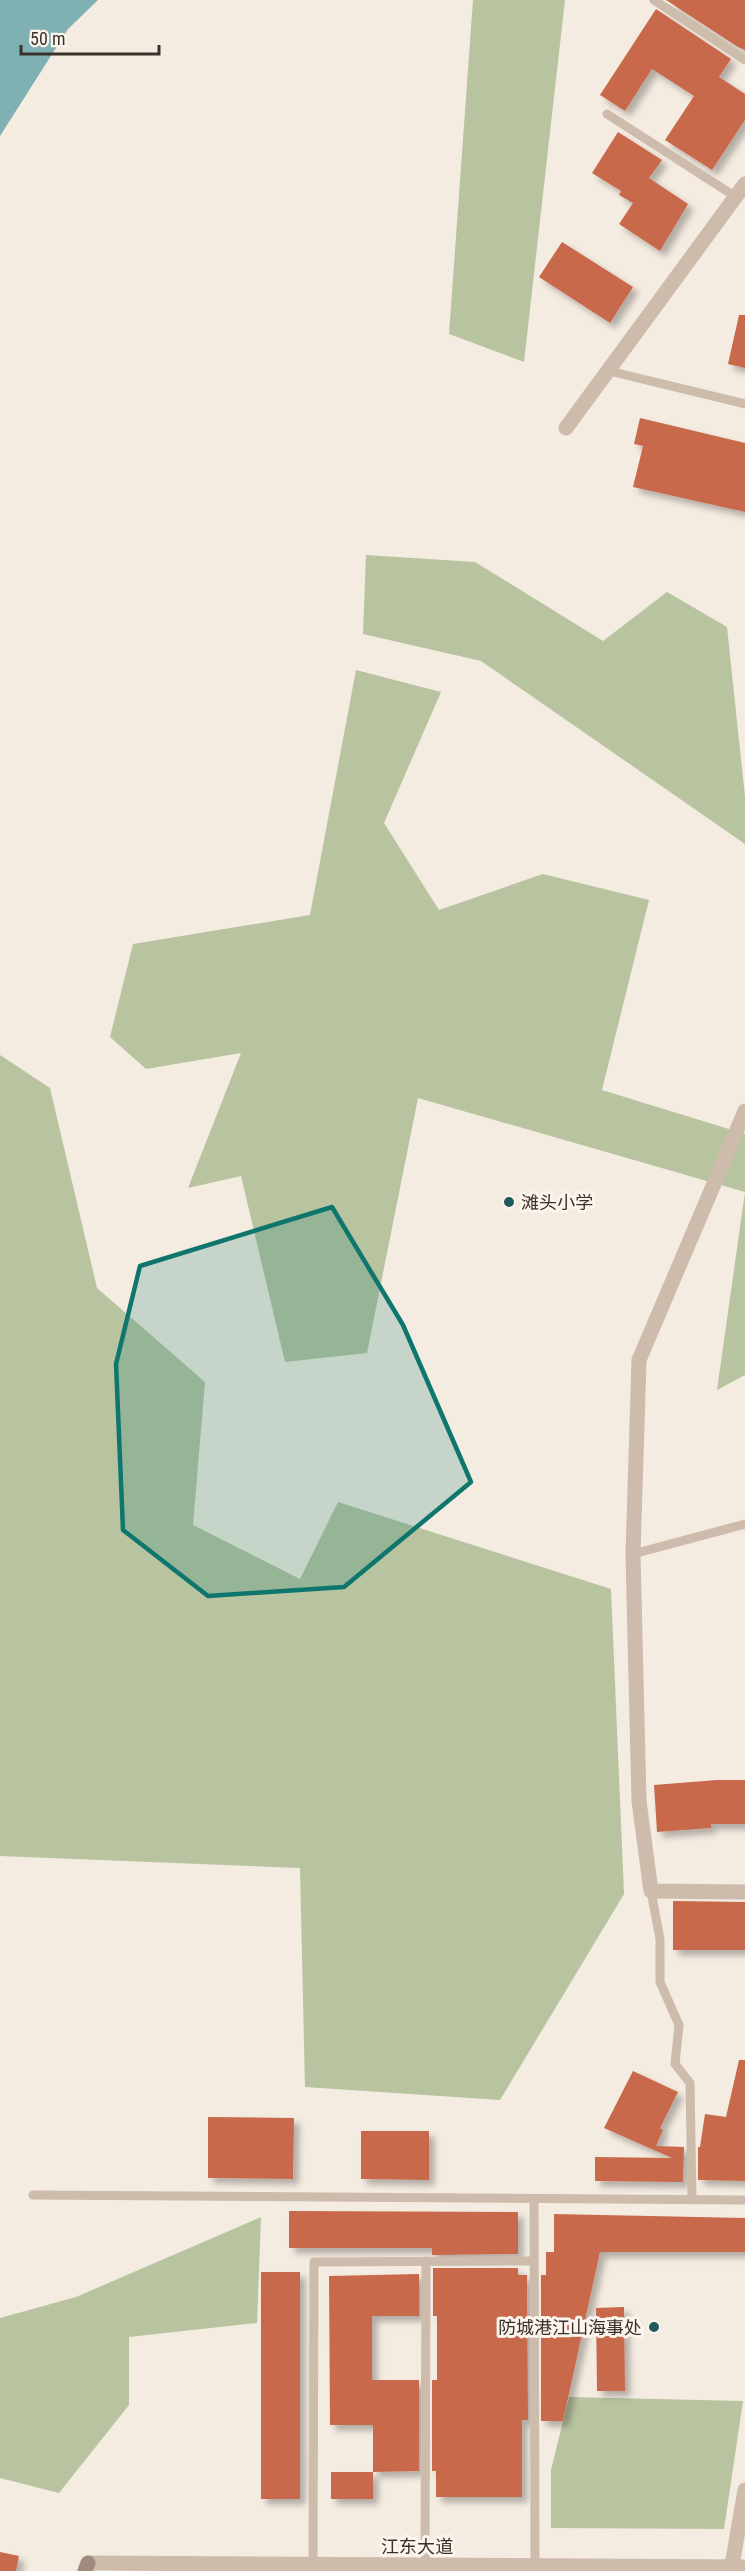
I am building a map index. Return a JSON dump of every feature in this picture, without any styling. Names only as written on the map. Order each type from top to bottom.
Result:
[{"type":"street","points":[[566,428],[745,184]]},
{"type":"street","points":[[745,1111],[639,1360],[633,1554],[639,1801],[651,1891],[745,1892]]},
{"type":"street","points":[[736,2568],[745,2490]]},
{"type":"street","name":"江东大道","points":[[90,2568],[314,2564],[736,2568]]},
{"type":"lane","points":[[654,0],[745,60]]},
{"type":"lane","points":[[607,114],[736,197]]},
{"type":"lane","points":[[609,371],[745,404]]},
{"type":"lane","points":[[633,1554],[745,1524]]},
{"type":"lane","points":[[651,1891],[660,1939],[660,1982],[679,2025],[675,2064],[690,2083],[693,2200]]},
{"type":"lane","points":[[33,2195],[745,2200]]},
{"type":"lane","points":[[534,2200],[535,2566]]},
{"type":"lane","points":[[425,2565],[426,2261]]},
{"type":"lane","points":[[314,2564],[314,2262],[534,2261]]},
{"type":"highlighted area","points":[[332,1207],[403,1325],[471,1482],[344,1587],[208,1596],[123,1530],[116,1364],[140,1266]]},
{"type":"green space","points":[[473,0],[565,0],[524,362],[449,334]]},
{"type":"green space","points":[[366,555],[475,562],[603,641],[667,592],[727,627],[745,797],[745,844],[481,661],[363,634]]},
{"type":"green space","points":[[356,670],[441,692],[384,823],[439,910],[543,874],[649,900],[602,1090],[745,1134],[745,1192],[418,1098],[367,1353],[285,1362],[241,1176],[188,1188],[241,1053],[146,1069],[110,1037],[133,944],[310,915]]},
{"type":"green space","points":[[0,1055],[50,1088],[97,1288],[205,1382],[193,1525],[300,1579],[338,1502],[611,1589],[624,1894],[500,2100],[305,2087],[300,1868],[0,1856]]},
{"type":"green space","points":[[745,1192],[745,1375],[717,1390]]},
{"type":"green space","points":[[261,2217],[257,2323],[129,2337],[129,2405],[59,2493],[0,2478],[0,2318],[76,2297]]},
{"type":"green space","points":[[569,2397],[743,2401],[724,2529],[551,2528],[551,2470]]},
{"type":"water","points":[[0,0],[98,0],[68,29],[0,136]]},
{"type":"building","points":[[666,0],[745,0],[745,50],[738,47]]},
{"type":"building","points":[[656,9],[731,59],[719,77],[745,94],[745,120],[712,170],[665,140],[694,96],[652,69],[625,111],[600,95]]},
{"type":"building","points":[[618,132],[662,160],[649,178],[688,204],[660,251],[619,224],[633,203],[619,195],[621,191],[592,173]]},
{"type":"building","points":[[562,242],[633,287],[610,323],[539,277]]},
{"type":"building","points":[[739,315],[745,315],[745,368],[728,364]]},
{"type":"building","points":[[640,418],[745,443],[745,512],[633,487],[643,446],[634,444]]},
{"type":"building","points":[[745,1780],[745,1824],[711,1824],[711,1828],[657,1832],[654,1785]]},
{"type":"building","points":[[673,1901],[745,1902],[745,1950],[673,1950]]},
{"type":"building","points":[[739,2060],[745,2060],[745,2181],[698,2180],[698,2147],[700,2147],[705,2114],[726,2117]]},
{"type":"building","points":[[633,2071],[678,2092],[660,2128],[663,2130],[656,2146],[684,2147],[683,2182],[595,2181],[595,2157],[672,2158],[604,2128]]},
{"type":"building","points":[[208,2117],[294,2118],[293,2179],[208,2178]]},
{"type":"building","points":[[361,2131],[429,2131],[429,2180],[361,2179]]},
{"type":"building","points":[[289,2211],[518,2212],[518,2254],[432,2255],[432,2248],[289,2248]]},
{"type":"building","points":[[554,2214],[745,2218],[745,2252],[600,2252],[563,2421],[541,2421],[541,2275],[546,2275],[546,2252],[554,2252]]},
{"type":"building","points":[[433,2268],[518,2268],[518,2275],[527,2275],[528,2420],[522,2420],[522,2497],[436,2497],[436,2471],[432,2471],[432,2380],[437,2380],[437,2316],[433,2316]]},
{"type":"building","points":[[261,2272],[300,2272],[300,2499],[261,2499]]},
{"type":"building","points":[[419,2274],[419,2316],[372,2316],[372,2380],[419,2380],[419,2471],[373,2472],[373,2425],[330,2425],[329,2276]]},
{"type":"building","points":[[624,2307],[625,2391],[597,2391],[596,2308]]},
{"type":"building","points":[[331,2472],[373,2472],[373,2499],[331,2499]]},
{"type":"building","points":[[0,2552],[19,2556],[16,2571],[0,2571]]},
{"type":"place","name":"滩头小学","points":[[509,1202]]},
{"type":"place","name":"防城港江山海事处","points":[[654,2327]]}]
